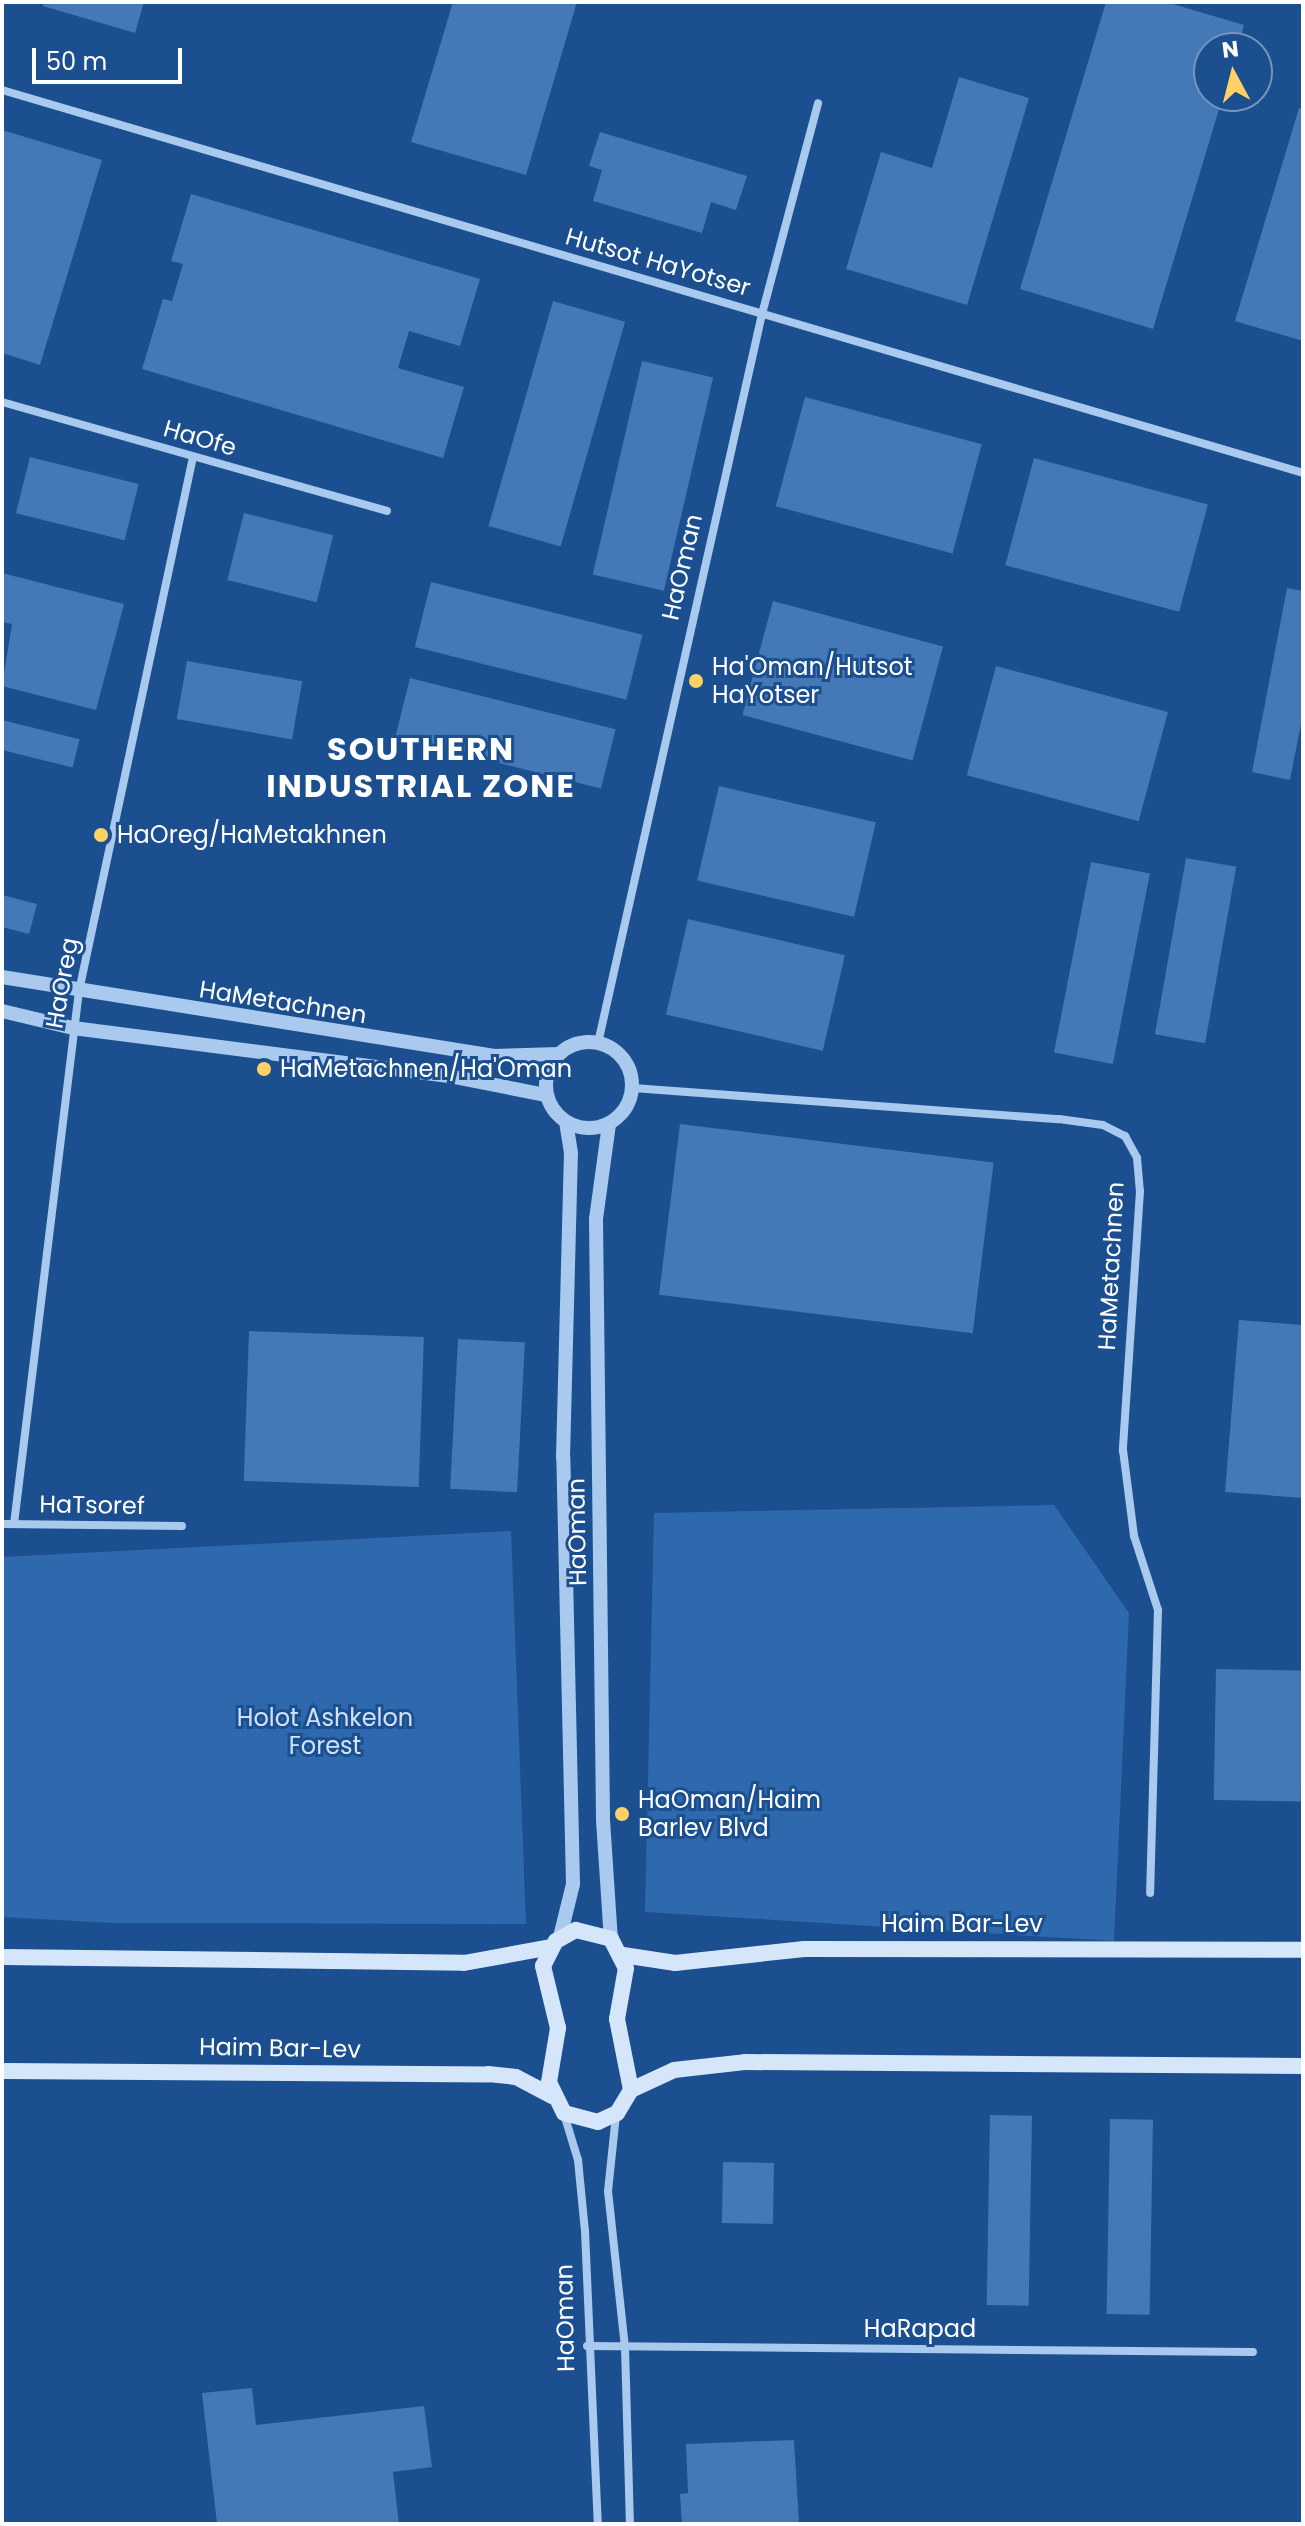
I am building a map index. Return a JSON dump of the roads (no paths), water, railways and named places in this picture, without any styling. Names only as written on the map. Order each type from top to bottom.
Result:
[{"type":"main road","points":[[2,1957],[464,1963],[556,1942],[585,1930],[611,1939],[623,1955],[626,1975],[617,2019],[631,2090]]},
{"type":"main road","points":[[556,1942],[543,1973],[558,2028],[549,2075],[552,2096],[564,2113],[591,2122],[617,2113],[631,2090],[674,2070],[745,2062],[1303,2066]]},
{"type":"main road","name":"Haim Bar-Lev","points":[[623,1955],[675,1963],[804,1949],[1303,1950]]},
{"type":"main road","name":"Haim Bar-Lev","points":[[2,2071],[488,2074],[516,2077],[552,2096]]},
{"type":"street","name":"Hutsot HaYotser","points":[[2,90],[1303,473]]},
{"type":"street","name":"HaOman","points":[[598,1043],[762,314],[818,103]]},
{"type":"street","name":"HaOfe","points":[[2,402],[387,511]]},
{"type":"street","name":"HaOreg","points":[[14,1524],[79,991],[193,457]]},
{"type":"street","name":"HaMetachnen","points":[[2,977],[493,1056],[559,1054]]},
{"type":"street","name":"HaMetachnen","points":[[2,1011],[73,1028],[449,1076],[546,1095]]},
{"type":"street","points":[[584,1042],[598,1043],[627,1064],[633,1088],[629,1103],[609,1124],[587,1129],[566,1123],[546,1095],[547,1073],[559,1054],[584,1042]]},
{"type":"street","name":"HaMetachnen","points":[[633,1088],[1059,1119],[1103,1125],[1125,1136],[1137,1158],[1140,1191],[1123,1450],[1134,1536],[1158,1610],[1150,1893]]},
{"type":"street","name":"HaOman","points":[[556,1942],[573,1884],[563,1457],[571,1153],[566,1123]]},
{"type":"street","name":"HaOman","points":[[609,1124],[596,1219],[603,1820],[611,1939]]},
{"type":"street","name":"HaTsoref","points":[[2,1524],[182,1526]]},
{"type":"street","name":"HaOman","points":[[564,2113],[582,2195],[598,2524]]},
{"type":"street","points":[[617,2113],[608,2191],[625,2347],[630,2524]]},
{"type":"street","name":"HaRapad","points":[[587,2346],[1253,2352]]},
{"type":"place","name":"Ha'Oman/Hutsot HaYotser","points":[[696,681]]},
{"type":"place","name":"HaOreg/HaMetakhnen","points":[[101,835]]},
{"type":"place","name":"HaMetachnen/Ha'Oman","points":[[264,1069]]},
{"type":"place","name":"HaOman/Haim Barlev Blvd","points":[[622,1814]]},
{"type":"district","name":"SOUTHERN INDUSTRIAL ZONE","points":[[421,768]]},
{"type":"park label","name":"Holot Ashkelon Forest","points":[[325,1732]]}]
